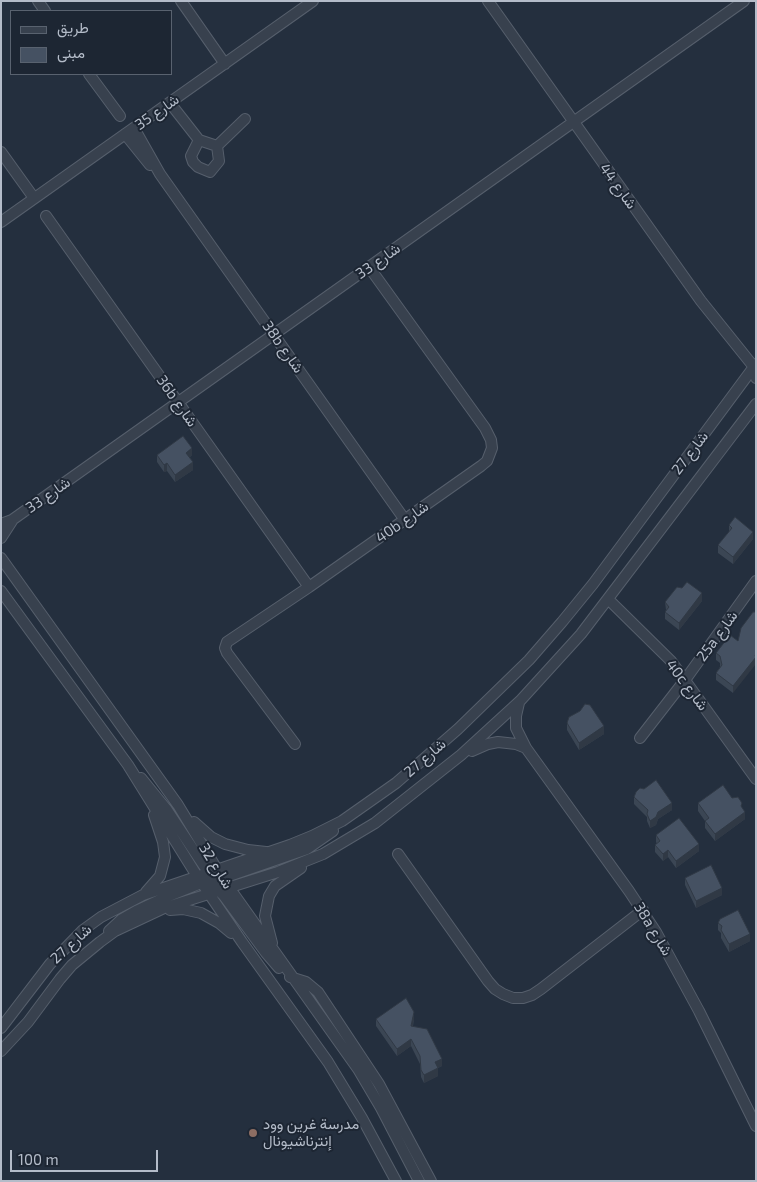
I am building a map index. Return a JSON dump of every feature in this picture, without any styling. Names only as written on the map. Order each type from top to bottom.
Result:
[{"type":"street","points":[[181,1],[225,64]]},
{"type":"street","name":"شارع 35","points":[[1,222],[313,1]]},
{"type":"street","name":"شارع 44","points":[[488,1],[701,301],[755,370]]},
{"type":"street","name":"شارع 33","points":[[1,524],[12,520],[744,1]]},
{"type":"street","points":[[90,75],[120,116]]},
{"type":"street","points":[[170,103],[199,140],[218,146]]},
{"type":"street","points":[[199,140],[191,156],[193,162],[198,167],[210,172],[219,161],[218,146],[245,119]]},
{"type":"street","name":"38b شارع","points":[[134,128],[160,174],[406,520]]},
{"type":"street","name":"38b شارع","points":[[125,134],[147,162],[160,174]]},
{"type":"street","points":[[1,152],[34,198]]},
{"type":"street","name":"36b شارع","points":[[46,216],[309,587]]},
{"type":"street","name":"40b شارع","points":[[295,744],[227,653],[225,648],[230,640],[406,520],[481,466],[490,455],[491,440],[485,428],[369,267]]},
{"type":"street","name":"شارع 27","points":[[1,1051],[28,1022],[60,978],[72,965],[100,942],[149,914],[269,852],[312,836],[342,821],[396,783],[458,729],[529,660],[594,584],[755,370]]},
{"type":"street","name":"شارع 27","points":[[1,1028],[65,946],[82,930],[102,916],[143,895],[278,872],[323,854],[375,823],[462,755],[520,701],[581,634],[756,404]]},
{"type":"street","name":"شارع 33","points":[[1,538],[12,520]]},
{"type":"street","name":"شارع 32","points":[[1,558],[178,805],[242,942],[336,1074],[396,1181]]},
{"type":"street","name":"25a شارع","points":[[640,738],[685,680],[756,581]]},
{"type":"street","name":"شارع 32","points":[[1,591],[128,765],[149,800],[213,882],[277,956],[358,1069],[381,1108],[419,1181]]},
{"type":"street","name":"40c شارع","points":[[608,598],[671,661],[756,779]]},
{"type":"street","name":"38a شارع","points":[[520,701],[516,716],[516,728],[526,748],[643,910],[684,982],[756,1126]]},
{"type":"street","points":[[462,755],[479,747],[498,742],[516,744],[526,748]]},
{"type":"street","points":[[128,765],[149,786],[198,855],[213,882],[271,960],[292,978],[306,982],[314,988],[383,1091],[431,1181]]},
{"type":"street","points":[[143,895],[160,876],[165,857],[164,842],[149,800]]},
{"type":"street","points":[[178,805],[211,837],[236,848],[269,852]]},
{"type":"street","points":[[100,942],[116,924],[136,910],[166,897],[307,849],[326,837],[342,821]]},
{"type":"street","points":[[277,956],[266,925],[265,916],[269,896],[275,886],[282,880],[323,854]]},
{"type":"street","points":[[398,854],[488,981],[503,994],[513,998],[523,998],[541,989],[643,910]]},
{"type":"street","points":[[149,914],[183,909],[201,913],[219,923],[242,942]]},
{"type":"building","points":[[183,436],[192,448],[186,453],[193,462],[175,475],[167,463],[164,465],[157,455]]},
{"type":"building","points":[[735,517],[753,532],[733,557],[718,545],[732,528],[729,525]]},
{"type":"building","points":[[687,582],[702,593],[679,623],[665,612],[669,607],[665,602],[677,587],[682,588]]},
{"type":"building","points":[[753,612],[756,612],[756,657],[733,686],[716,673],[722,665],[720,656],[716,653],[730,635],[738,641],[741,628]]},
{"type":"building","points":[[585,704],[590,705],[604,726],[579,743],[567,723],[569,717],[580,711]]},
{"type":"building","points":[[656,780],[672,803],[658,812],[656,817],[650,821],[647,814],[648,810],[634,797],[640,788],[644,789]]},
{"type":"building","points":[[723,785],[732,798],[738,797],[745,812],[715,834],[705,821],[709,818],[698,803]]},
{"type":"building","points":[[679,818],[699,844],[676,861],[668,850],[663,854],[655,845],[660,841],[656,835]]},
{"type":"building","points":[[711,865],[722,888],[696,901],[685,878]]},
{"type":"building","points":[[738,910],[750,934],[729,944],[721,930],[722,926],[718,923],[720,919]]},
{"type":"building","points":[[406,998],[414,1012],[411,1026],[427,1029],[442,1059],[435,1062],[438,1068],[424,1075],[421,1070],[420,1056],[411,1039],[397,1049],[376,1019]]},
{"type":"place","name":"مدرسة غرين وود إنترناشيونال","points":[[253,1133]]}]
